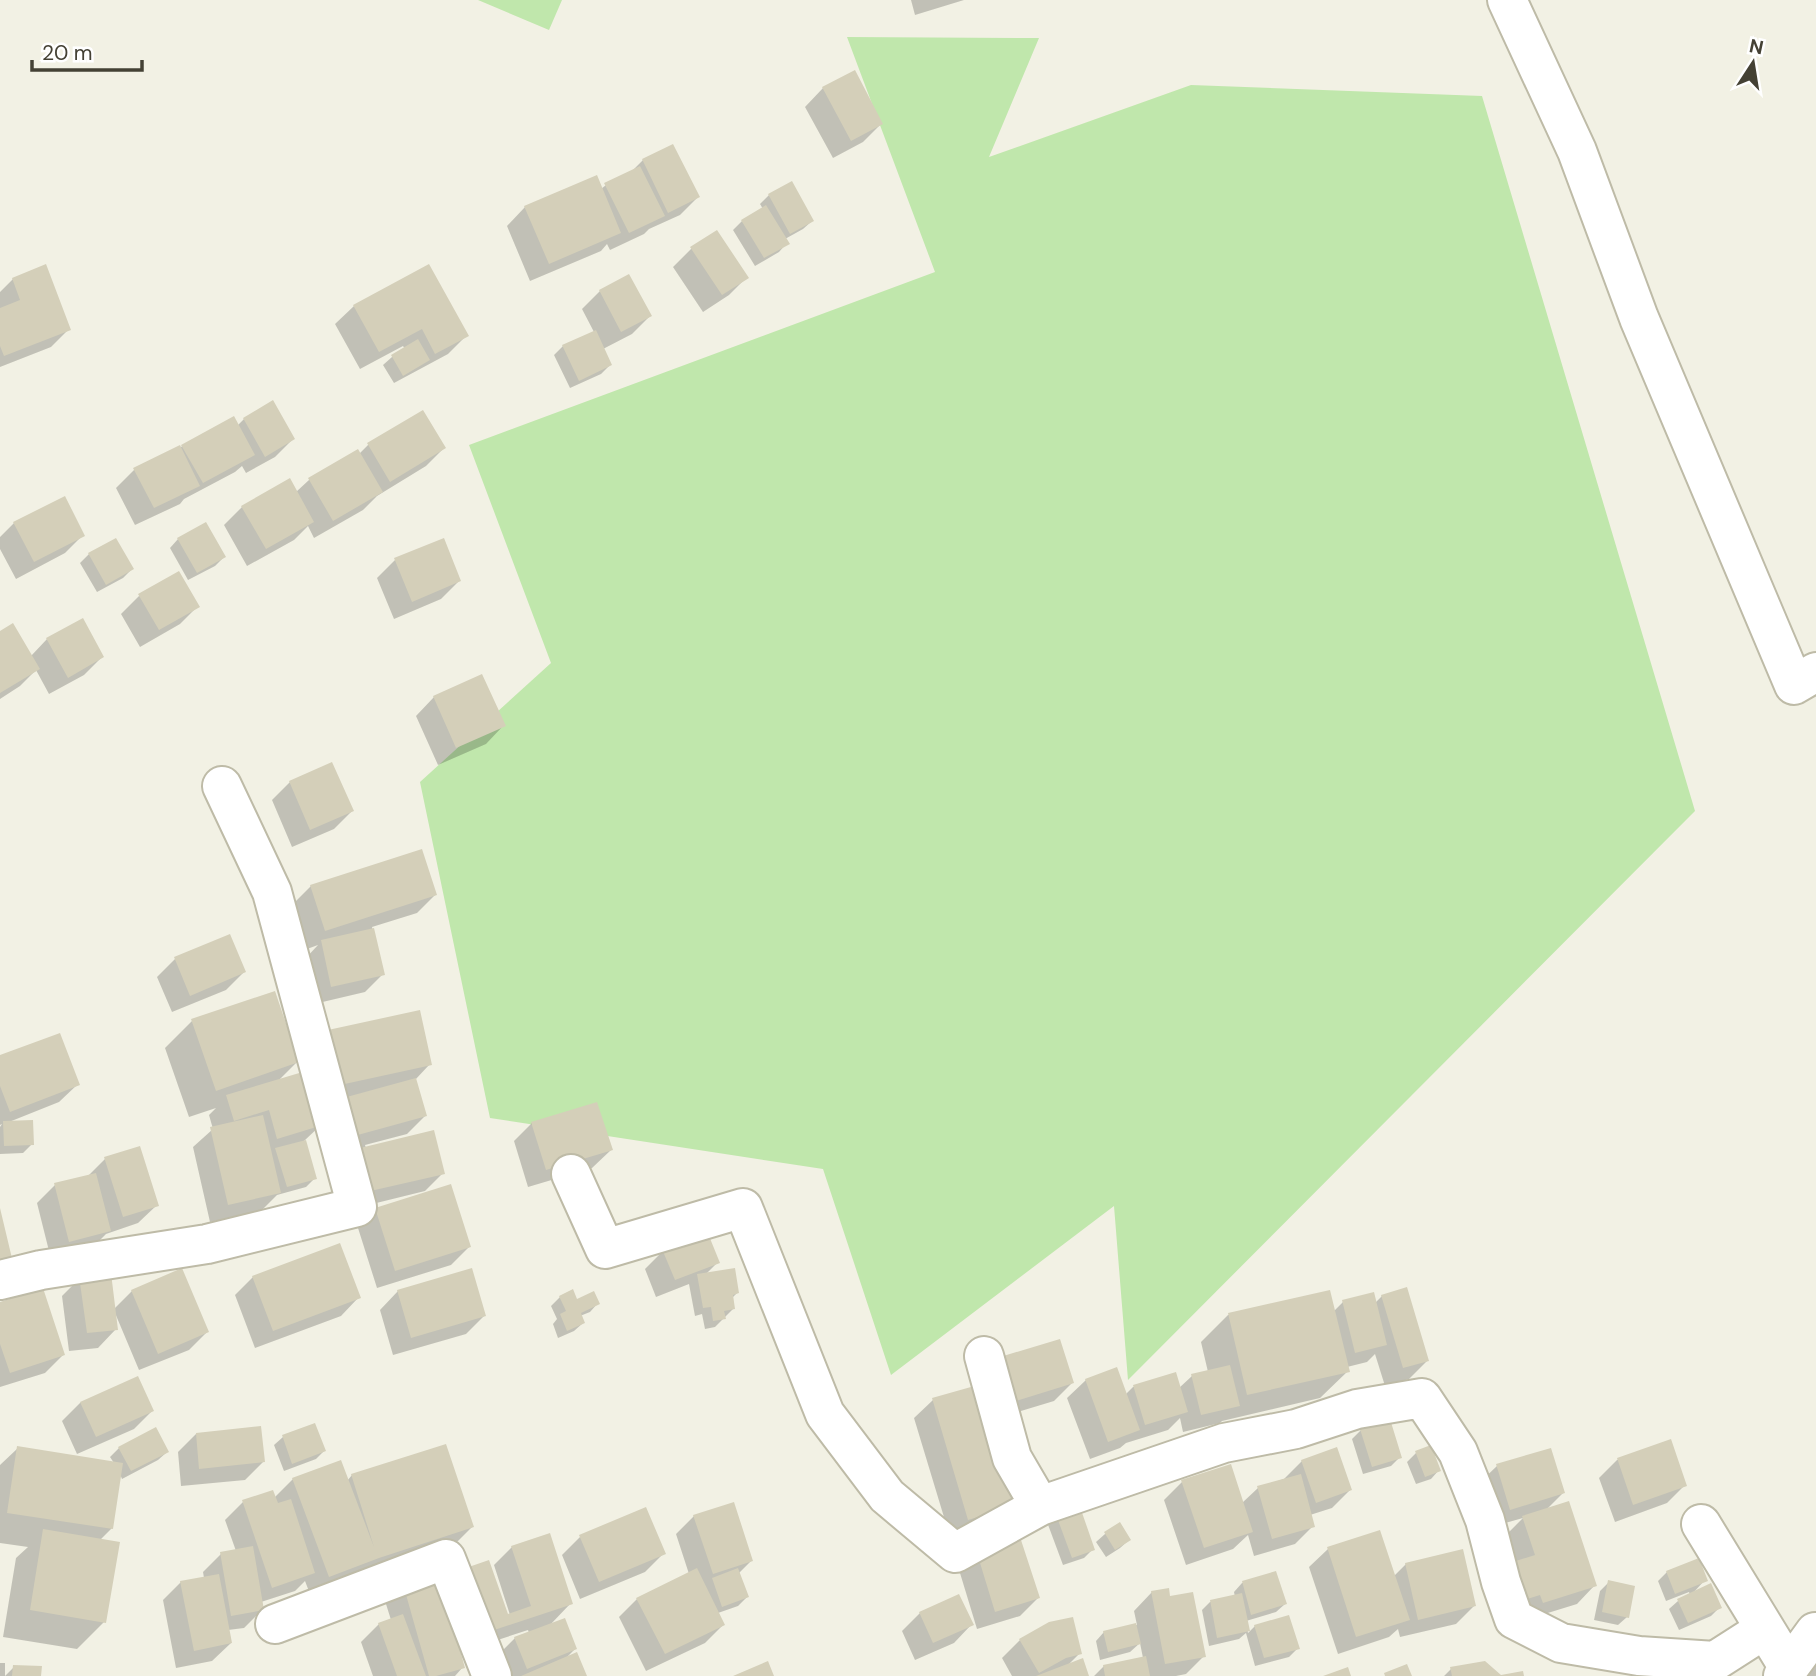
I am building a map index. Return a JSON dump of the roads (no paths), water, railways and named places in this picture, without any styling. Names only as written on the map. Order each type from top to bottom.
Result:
[{"type":"street","points":[[1507,0],[1577,151],[1639,318],[1794,685],[1816,672]]},
{"type":"street","points":[[0,1280],[41,1270],[207,1244],[357,1207],[272,892],[222,786]]},
{"type":"street","points":[[571,1174],[605,1249],[743,1208],[825,1414],[887,1496],[955,1553],[1040,1506],[1224,1443],[1296,1429],[1357,1409],[1422,1398],[1458,1452],[1485,1520],[1514,1619],[1561,1643],[1639,1657],[1715,1661],[1765,1629]]},
{"type":"street","points":[[984,1356],[1012,1458],[1040,1506]]},
{"type":"street","points":[[1701,1524],[1765,1629],[1786,1672],[1815,1632]]},
{"type":"street","points":[[275,1624],[446,1559],[492,1676]]}]
